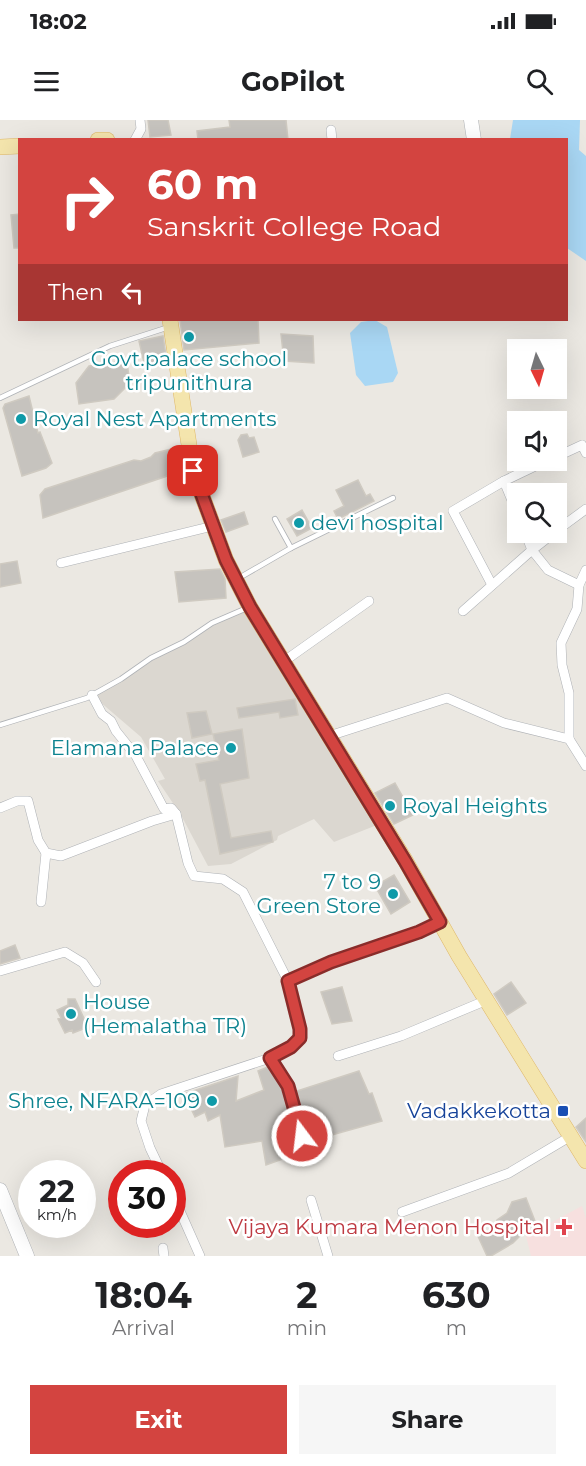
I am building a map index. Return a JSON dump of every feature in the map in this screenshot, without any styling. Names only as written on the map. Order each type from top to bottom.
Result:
[{"type":"main road","points":[[0,147],[18,146]]},
{"type":"main road","points":[[170,323],[193,471],[226,560],[250,607],[586,1161]]},
{"type":"street","points":[[136,138],[141,129],[140,120]]},
{"type":"street","points":[[471,120],[474,138]]},
{"type":"street","points":[[567,452],[582,445],[586,453]]},
{"type":"street","points":[[492,585],[453,511],[525,471]]},
{"type":"street","points":[[504,481],[507,488]]},
{"type":"street","points":[[567,524],[586,509]]},
{"type":"street","points":[[61,563],[213,526]]},
{"type":"street","points":[[529,543],[548,570],[579,585]]},
{"type":"street","points":[[463,611],[541,543]]},
{"type":"street","points":[[585,763],[569,739],[569,693],[562,665],[561,643],[577,609],[579,585],[586,570]]},
{"type":"street","points":[[283,662],[369,601]]},
{"type":"street","points":[[92,695],[102,714],[111,721],[136,756],[160,804],[164,809],[171,808],[176,814],[188,863],[194,876],[223,879],[243,892],[288,981],[300,1029],[300,1038],[291,1047],[270,1058],[161,1094],[145,1106],[141,1121],[156,1160]]},
{"type":"street","points":[[329,736],[447,698],[504,723],[569,739]]},
{"type":"street","points":[[0,808],[17,801],[28,801],[38,840],[46,853],[41,902]]},
{"type":"street","points":[[46,853],[61,856],[176,814]]},
{"type":"street","points":[[288,981],[331,962],[419,932],[440,922]]},
{"type":"street","points":[[0,970],[64,952],[83,963],[96,982]]},
{"type":"street","points":[[338,1056],[401,1036],[487,1000]]},
{"type":"street","points":[[270,1058],[288,1086],[305,1149]]},
{"type":"street","points":[[402,1212],[509,1173],[571,1136]]},
{"type":"street","points":[[0,1190],[27,1256]]},
{"type":"street","points":[[311,1200],[328,1256]]},
{"type":"street","points":[[186,1225],[200,1256]]},
{"type":"lane","points":[[0,398],[110,346],[170,323]]},
{"type":"lane","points":[[237,579],[291,548],[393,498]]},
{"type":"lane","points":[[275,519],[291,548]]},
{"type":"lane","points":[[0,725],[92,695],[151,658],[184,642],[212,623],[250,607]]},
{"type":"shaded area","points":[[250,607],[377,825],[334,842],[314,819],[278,836],[277,840],[231,864],[208,866],[181,815],[158,781],[165,779],[141,737],[92,695],[151,658],[184,642],[212,623]]},
{"type":"shaded area","name":"Vijaya Kumara Menon Hospital","points":[[582,1206],[586,1219],[586,1256],[531,1256],[526,1236]]},
{"type":"water","points":[[513,120],[580,120],[579,150],[586,156],[586,261],[568,249],[568,138],[510,138]]},
{"type":"water","points":[[377,321],[387,327],[398,373],[393,382],[365,386],[356,375],[350,333],[361,322]]},
{"type":"building","points":[[148,120],[168,120],[171,135],[150,137]]},
{"type":"building","points":[[229,120],[286,120],[288,138],[198,138],[197,131],[230,127]]},
{"type":"building","points":[[18,214],[18,248],[14,248],[11,215]]},
{"type":"building","points":[[180,321],[258,321],[259,343],[184,350]]},
{"type":"building","points":[[281,334],[313,336],[314,363],[284,361]]},
{"type":"building","points":[[163,336],[167,362],[145,367],[139,341]]},
{"type":"building","points":[[118,359],[127,363],[130,383],[114,399],[79,404],[76,383],[89,366],[114,363]]},
{"type":"building","points":[[29,396],[38,433],[40,432],[52,463],[46,468],[22,476],[3,408],[5,404]]},
{"type":"building","points":[[247,434],[249,438],[254,437],[259,452],[243,457],[238,440],[241,435]]},
{"type":"building","points":[[176,448],[182,464],[176,473],[43,518],[40,495],[45,489],[134,460],[141,461],[155,453]]},
{"type":"building","points":[[358,480],[366,496],[370,494],[374,501],[338,519],[334,511],[344,506],[336,490]]},
{"type":"building","name":"devi hospital","points":[[302,510],[312,528],[297,536],[287,519]]},
{"type":"building","points":[[244,512],[248,524],[226,532],[221,520]]},
{"type":"building","points":[[17,561],[21,583],[0,587],[0,564]]},
{"type":"building","points":[[220,569],[225,579],[226,598],[179,602],[175,572]]},
{"type":"building","points":[[295,699],[298,715],[280,718],[279,712],[239,718],[237,708]]},
{"type":"building","points":[[206,711],[212,734],[192,738],[187,713]]},
{"type":"building","points":[[242,729],[249,778],[220,784],[231,838],[271,831],[273,842],[220,854],[205,780],[200,781],[196,764],[219,760],[213,734]]},
{"type":"building","name":"Royal Heights","points":[[395,783],[413,815],[394,824],[375,793]]},
{"type":"building","name":"7 to 9 Green Store","points":[[394,875],[410,902],[391,914],[375,886]]},
{"type":"building","points":[[15,945],[20,958],[0,964],[0,951]]},
{"type":"building","points":[[511,982],[526,1003],[507,1015],[494,994]]},
{"type":"building","points":[[342,987],[352,1021],[332,1024],[321,992]]},
{"type":"building","name":"House (Hemalatha TR)","points":[[68,999],[75,999],[88,1027],[73,1033],[72,1030],[65,1033],[58,1019],[61,1018],[57,1010],[68,1005]]},
{"type":"building","points":[[268,1067],[282,1089],[294,1142],[283,1159],[266,1165],[262,1141],[225,1147],[220,1115],[208,1121],[205,1112],[195,1117],[184,1094],[238,1076],[236,1101],[264,1090],[258,1071]]},
{"type":"building","points":[[359,1071],[369,1094],[372,1093],[382,1121],[310,1141],[297,1091]]},
{"type":"building","points":[[586,1118],[586,1142],[576,1127]]},
{"type":"building","points":[[526,1198],[535,1221],[513,1243],[487,1256],[477,1234],[495,1229],[497,1220],[507,1213],[512,1202]]},
{"type":"place","name":"Govt.palace school tripunithura","points":[[189,337]]},
{"type":"place","name":"Royal Nest Apartments","points":[[21,419]]},
{"type":"place","name":"devi hospital","points":[[299,523]]},
{"type":"place","name":"Elamana Palace","points":[[231,748]]},
{"type":"place","name":"Royal Heights","points":[[390,806]]},
{"type":"place","name":"7 to 9 Green Store","points":[[393,894]]},
{"type":"place","name":"House (Hemalatha TR)","points":[[71,1014]]},
{"type":"place","name":"Shree, NFARA=109","points":[[212,1101]]},
{"type":"place","name":"Vadakkekotta","points":[[563,1111]]},
{"type":"place","name":"Vijaya Kumara Menon Hospital","points":[[564,1227]]},
{"type":"route","points":[[193,471],[226,560],[250,607],[440,922],[370,950],[331,962],[290,978],[288,981],[294,1000],[300,1038],[291,1047],[270,1058],[288,1086],[302,1136]]}]
